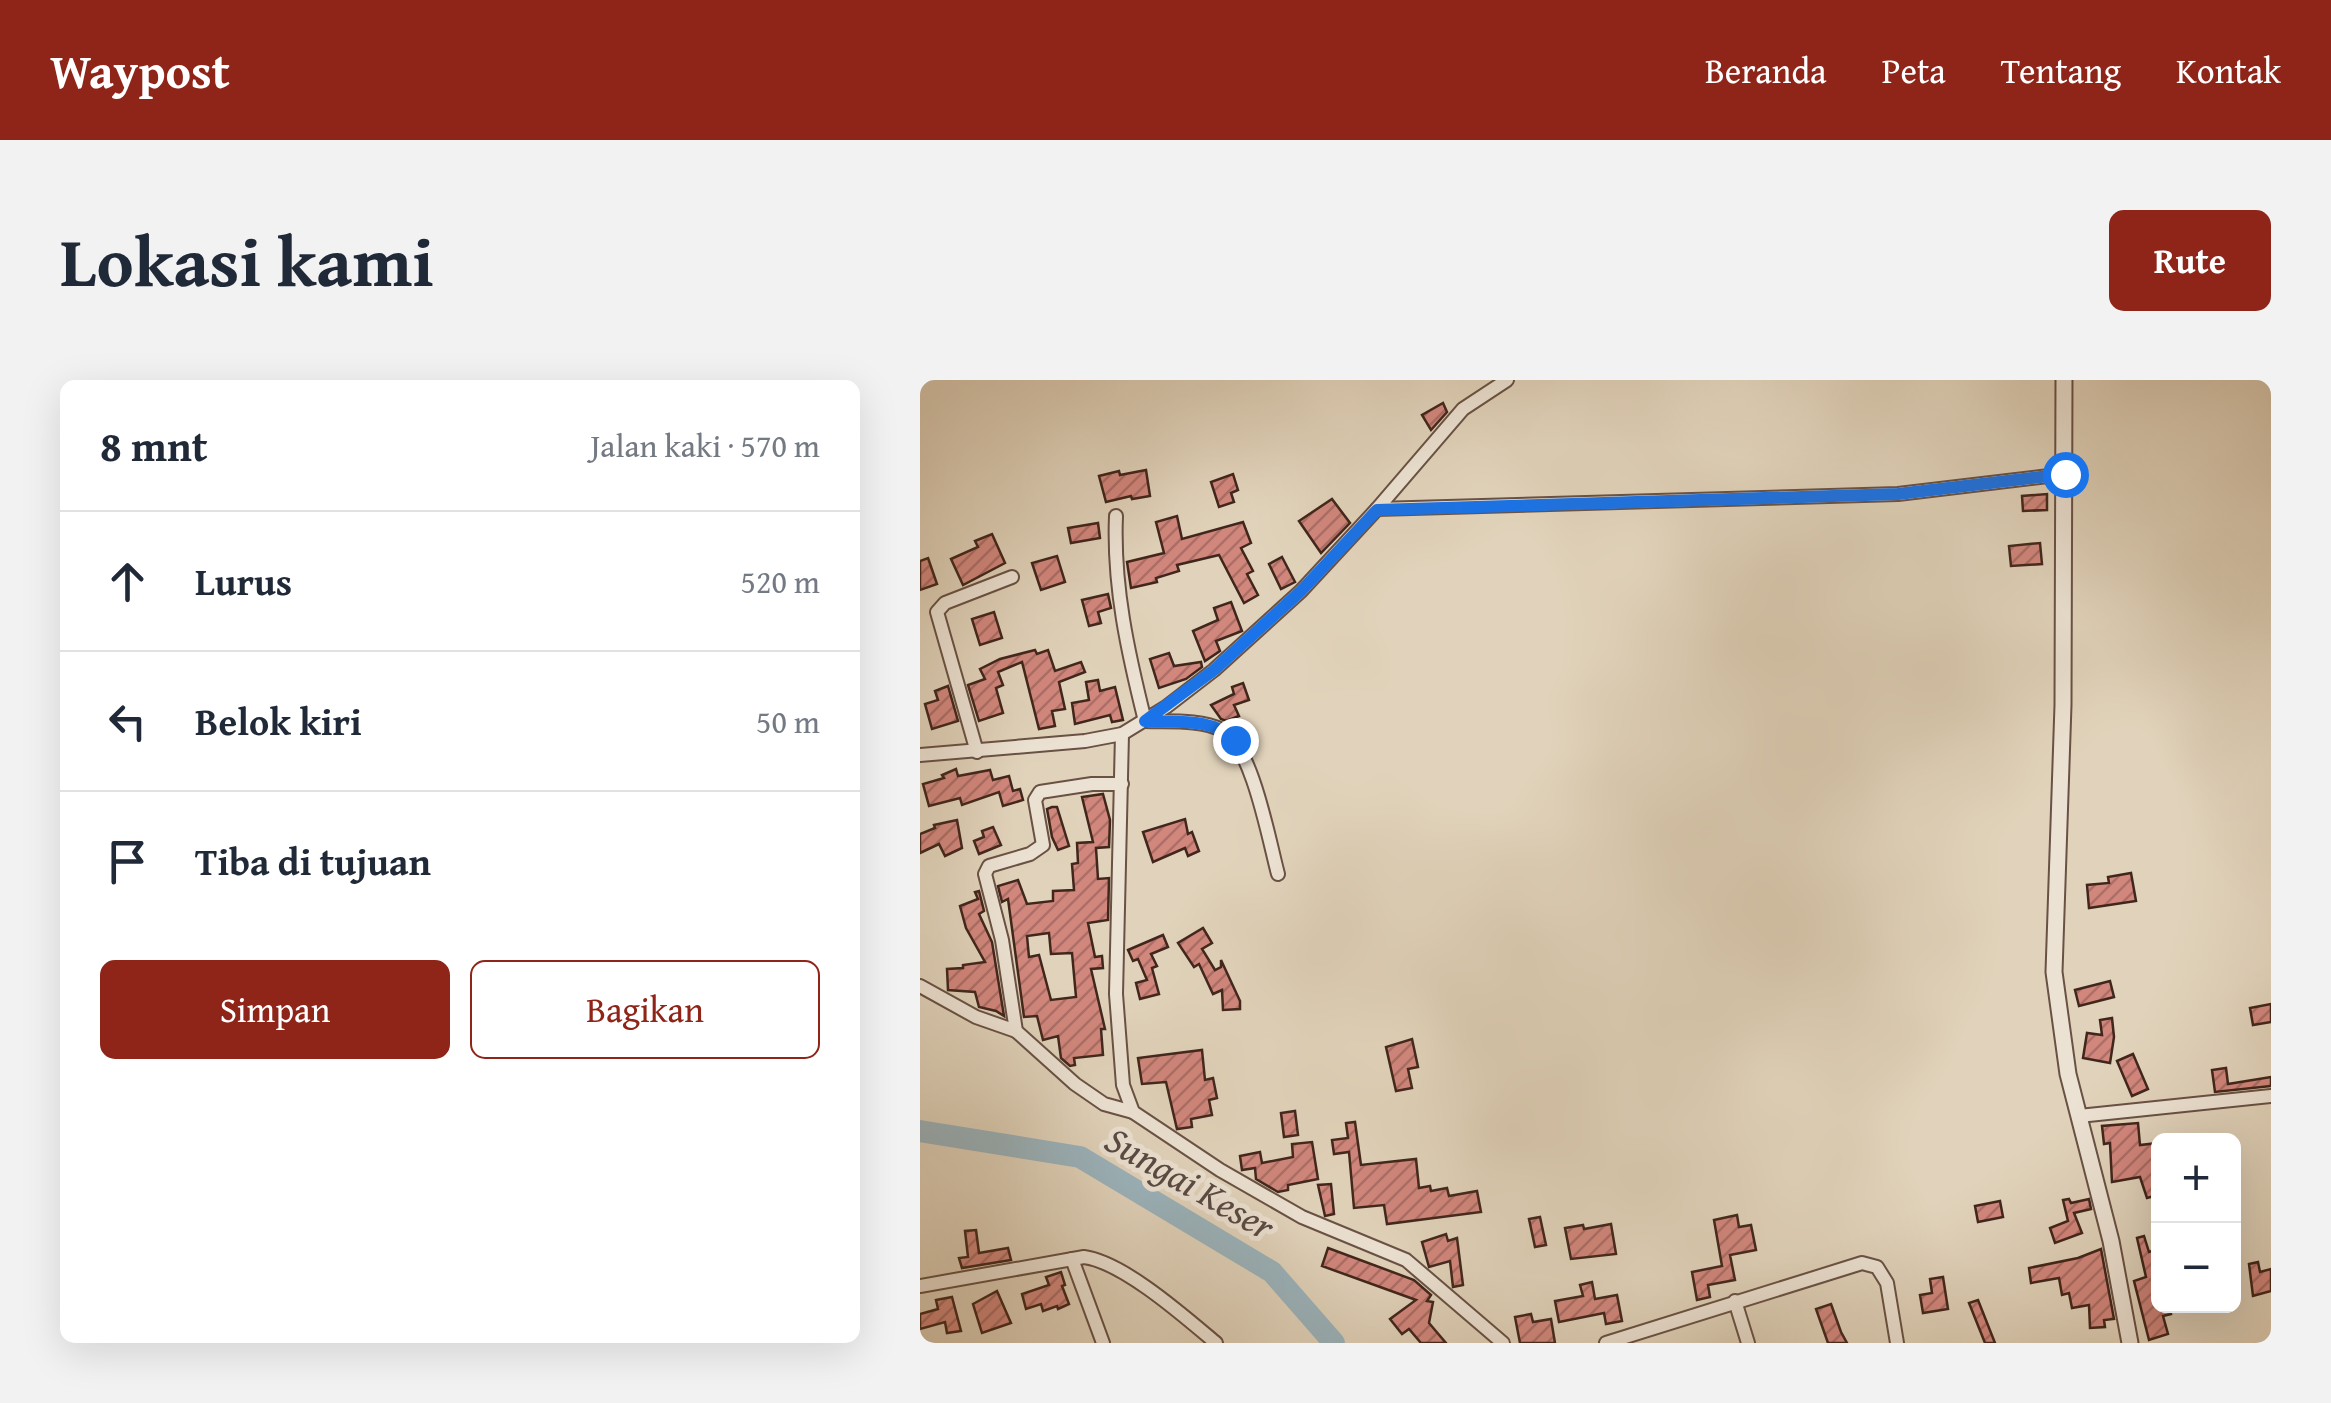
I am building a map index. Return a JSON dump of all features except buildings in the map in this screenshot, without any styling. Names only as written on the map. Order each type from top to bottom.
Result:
[{"type":"street","points":[[920,755],[1122,734],[1145,721],[1214,670],[1286,604],[1377,510],[1463,409],[1508,380]]},
{"type":"street","points":[[2064,380],[2060,827],[2054,972],[2063,1045],[2111,1241],[2130,1343]]},
{"type":"street","points":[[1377,510],[1898,494],[2065,474]]},
{"type":"street","points":[[1116,516],[1114,557],[1128,652],[1145,721]]},
{"type":"street","points":[[977,752],[937,612],[945,603],[1012,578]]},
{"type":"street","points":[[1145,721],[1209,725],[1235,740],[1249,770],[1278,874]]},
{"type":"street","points":[[1122,734],[1118,1044],[1123,1084],[1133,1112]]},
{"type":"street","points":[[1016,1030],[986,870],[1030,854],[1043,845],[1035,800],[1040,792],[1122,784]]},
{"type":"street","points":[[920,986],[976,1018],[1016,1030],[1074,1084],[1104,1104],[1133,1112],[1220,1170],[1302,1217],[1406,1260],[1503,1343]]},
{"type":"street","points":[[2079,1116],[2271,1096]]},
{"type":"street","points":[[920,1286],[1098,1259],[1164,1300],[1216,1343]]},
{"type":"street","points":[[1072,1260],[1103,1343]]},
{"type":"street","points":[[1606,1343],[1735,1301],[1870,1264],[1880,1270],[1887,1283],[1897,1343]]},
{"type":"street","points":[[1735,1301],[1748,1343]]},
{"type":"waterway","name":"Sungai Keser","points":[[920,1131],[1080,1157],[1272,1272],[1334,1343]]},
{"type":"route","points":[[1235,740],[1209,725],[1145,721],[1214,670],[1301,591],[1377,510],[1898,494],[2065,474]]}]
